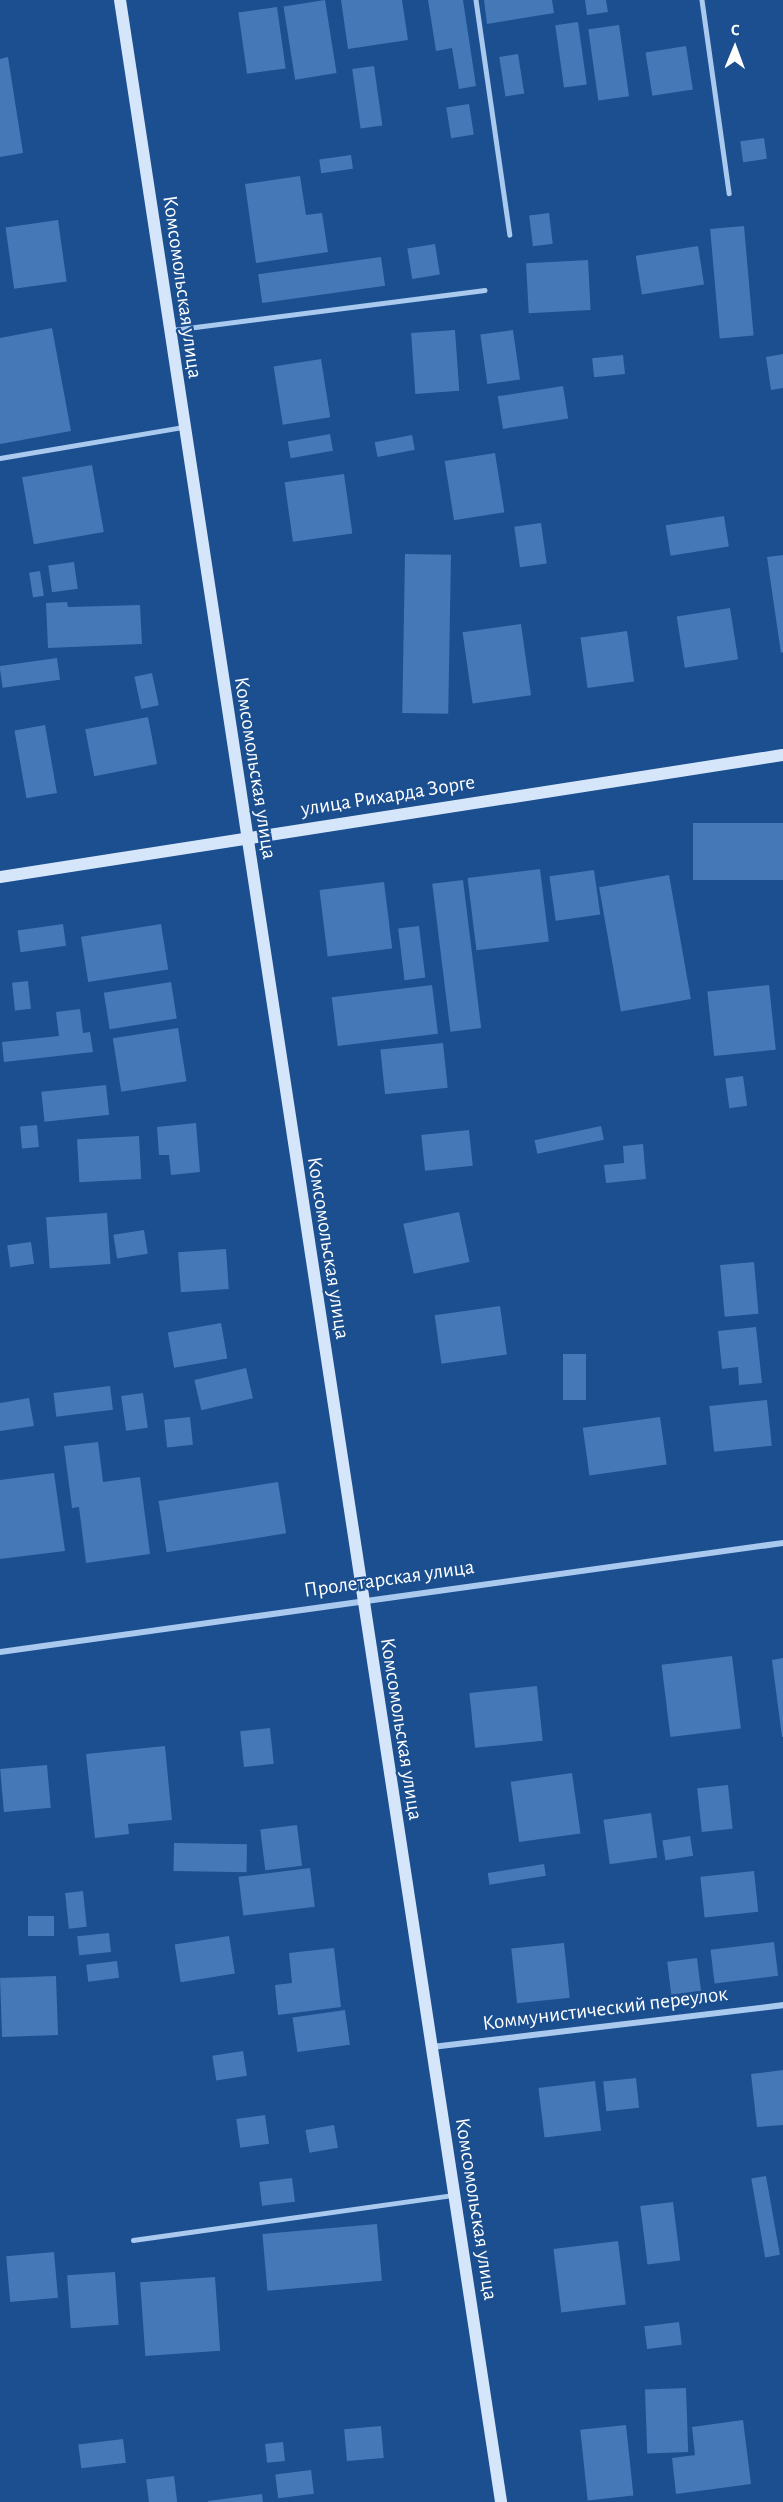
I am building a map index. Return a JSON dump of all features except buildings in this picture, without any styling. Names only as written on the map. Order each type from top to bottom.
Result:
[{"type":"street","name":"Комсомольская улица","points":[[120,0],[361,1598],[501,2502]]},
{"type":"street","name":"улица Рихарда Зорге","points":[[0,877],[783,755]]},
{"type":"street","name":"Пролетарская улица","points":[[0,1652],[361,1598],[783,1543]]},
{"type":"street","name":"Коммунистический переулок","points":[[431,2047],[783,2005]]},
{"type":"lane","points":[[476,0],[510,235]]},
{"type":"lane","points":[[702,0],[729,193]]},
{"type":"lane","points":[[169,331],[484,290]]},
{"type":"lane","points":[[0,458],[183,427]]},
{"type":"lane","points":[[134,2240],[454,2194]]}]
